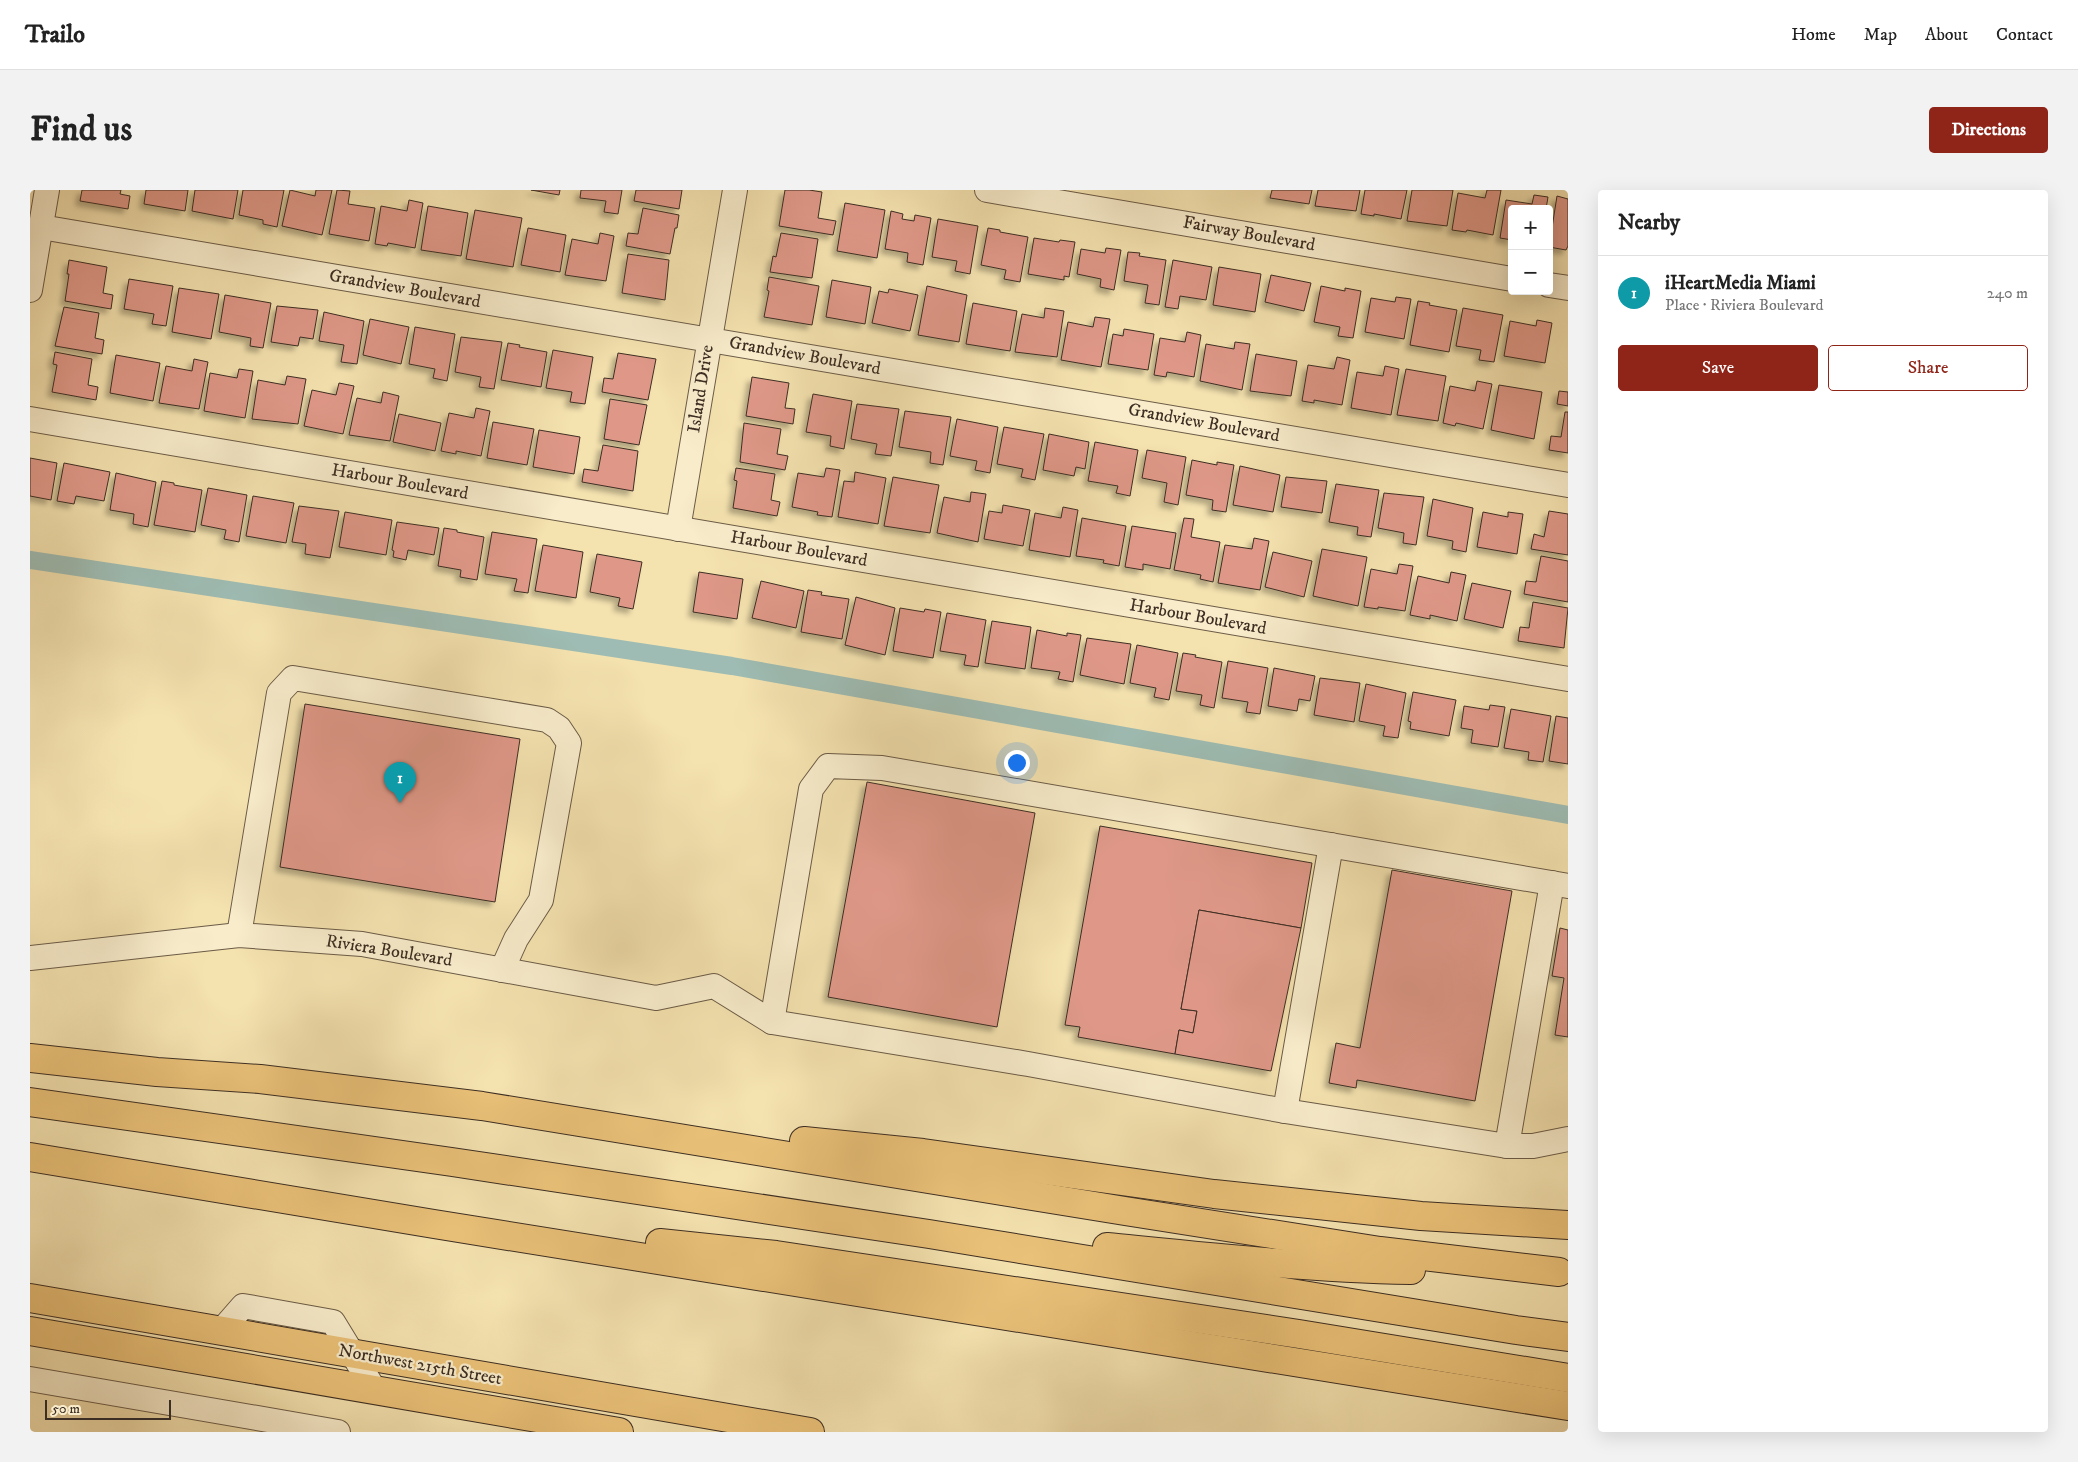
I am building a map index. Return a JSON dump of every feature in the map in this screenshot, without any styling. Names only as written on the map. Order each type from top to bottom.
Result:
[{"type":"main road","points":[[30,1058],[157,1072],[260,1078],[482,1106],[923,1153],[1224,1195],[1421,1216],[1568,1226]]},
{"type":"main road","points":[[30,1102],[462,1163],[929,1234],[1568,1337]]},
{"type":"main road","points":[[482,1106],[1380,1251],[1564,1273]]},
{"type":"main road","points":[[30,1157],[434,1224],[1568,1406]]},
{"type":"main road","points":[[434,1224],[776,1255],[1299,1334],[1568,1378]]},
{"type":"main road","points":[[929,1234],[1005,1233],[1069,1243],[1247,1260],[1368,1269],[1564,1273]]},
{"type":"main road","name":"Northwest 215th Street","points":[[30,1298],[810,1432]]},
{"type":"main road","points":[[160,1352],[204,1347],[212,1343],[222,1330]]},
{"type":"main road","name":"Northwest 215th Street","points":[[30,1331],[619,1432]]},
{"type":"street","points":[[31,283],[48,190]]},
{"type":"street","name":"Island Drive","points":[[678,529],[735,190]]},
{"type":"street","name":"Fairway Boulevard","points":[[987,190],[1508,278]]},
{"type":"street","name":"Grandview Boulevard","points":[[41,227],[1568,484]]},
{"type":"street","points":[[1553,286],[1568,288]]},
{"type":"street","name":"Harbour Boulevard","points":[[30,419],[1568,679]]},
{"type":"street","points":[[239,935],[279,693],[293,678],[547,720],[559,728],[569,743],[541,900],[516,939],[502,970]]},
{"type":"street","points":[[1507,1146],[1560,884],[882,768],[828,766],[811,789],[772,1022],[1028,1064],[1285,1111],[1507,1146],[1533,1146],[1568,1139]]},
{"type":"street","points":[[1285,1111],[1330,845]]},
{"type":"street","name":"Riviera Boulevard","points":[[30,958],[239,935],[362,944],[656,998],[714,986],[772,1022]]},
{"type":"street","points":[[354,1354],[374,1389]]},
{"type":"street","points":[[30,1379],[338,1432]]},
{"type":"building","points":[[82,190],[121,190],[120,194],[130,196],[128,209],[80,201]]},
{"type":"building","points":[[146,190],[188,190],[185,211],[144,204]]},
{"type":"building","points":[[195,190],[238,190],[233,219],[192,211]]},
{"type":"building","points":[[243,190],[284,190],[277,227],[263,224],[263,220],[239,215]]},
{"type":"building","points":[[290,190],[315,196],[316,190],[332,190],[322,235],[282,226]]},
{"type":"building","points":[[337,190],[350,191],[348,204],[375,208],[369,241],[329,234]]},
{"type":"building","points":[[531,190],[560,190],[559,195]]},
{"type":"building","points":[[581,190],[622,190],[618,214],[604,212],[606,201],[580,198]]},
{"type":"building","points":[[636,190],[682,190],[679,209],[634,201]]},
{"type":"building","points":[[785,190],[822,192],[818,218],[836,221],[833,235],[779,226]]},
{"type":"building","points":[[1272,190],[1312,190],[1309,204],[1270,198]]},
{"type":"building","points":[[1318,190],[1360,190],[1356,211],[1315,206]]},
{"type":"building","points":[[1365,190],[1407,190],[1401,219],[1374,214],[1374,216],[1361,214]]},
{"type":"building","points":[[1412,190],[1453,190],[1447,226],[1407,221]]},
{"type":"building","points":[[1487,190],[1501,190],[1493,235],[1467,230],[1466,232],[1452,230],[1458,193],[1485,198]]},
{"type":"building","points":[[1534,195],[1548,197],[1547,205],[1508,205],[1508,239],[1500,238],[1506,200],[1532,204]]},
{"type":"building","points":[[1557,196],[1568,199],[1568,246],[1566,250],[1553,248],[1553,222]]},
{"type":"building","points":[[409,200],[423,203],[415,248],[388,243],[387,246],[375,244],[381,206],[407,211]]},
{"type":"building","points":[[845,203],[885,210],[877,258],[837,251]]},
{"type":"building","points":[[428,206],[468,213],[461,256],[421,250]]},
{"type":"building","points":[[643,208],[679,215],[670,254],[626,246],[628,233],[638,234]]},
{"type":"building","points":[[475,210],[522,218],[513,267],[466,259]]},
{"type":"building","points":[[891,211],[903,214],[902,219],[914,221],[915,215],[931,218],[923,265],[907,262],[908,253],[885,249]]},
{"type":"building","points":[[938,219],[978,226],[970,274],[955,271],[957,261],[932,257]]},
{"type":"building","points":[[528,228],[566,235],[560,272],[521,265]]},
{"type":"building","points":[[988,228],[1028,237],[1020,282],[1004,279],[1006,270],[981,265]]},
{"type":"building","points":[[600,233],[614,236],[606,281],[565,275],[572,239],[598,244]]},
{"type":"building","points":[[781,233],[818,239],[812,278],[770,272],[773,256],[776,257]]},
{"type":"building","points":[[1034,238],[1059,242],[1060,240],[1075,242],[1069,277],[1064,276],[1064,280],[1028,274]]},
{"type":"building","points":[[1106,248],[1121,250],[1114,290],[1100,287],[1101,279],[1077,274],[1081,249],[1105,253]]},
{"type":"building","points":[[1128,252],[1140,253],[1139,256],[1166,260],[1159,305],[1145,303],[1148,285],[1124,281]]},
{"type":"building","points":[[628,254],[669,260],[665,300],[622,293]]},
{"type":"building","points":[[69,260],[107,267],[103,293],[113,295],[111,309],[65,301]]},
{"type":"building","points":[[1173,260],[1212,267],[1206,300],[1180,296],[1178,309],[1165,307]]},
{"type":"building","points":[[1219,267],[1261,274],[1255,312],[1213,305]]},
{"type":"building","points":[[1271,275],[1311,283],[1304,311],[1265,302]]},
{"type":"building","points":[[769,277],[819,286],[812,325],[764,317],[769,291],[767,290]]},
{"type":"building","points":[[129,279],[173,286],[166,326],[152,324],[154,314],[124,309]]},
{"type":"building","points":[[832,280],[871,287],[865,324],[826,317]]},
{"type":"building","points":[[927,286],[967,295],[959,342],[918,335]]},
{"type":"building","points":[[1321,286],[1345,291],[1345,288],[1361,291],[1353,338],[1338,336],[1340,327],[1314,322]]},
{"type":"building","points":[[179,288],[219,294],[211,339],[172,332]]},
{"type":"building","points":[[889,289],[918,295],[910,331],[872,323],[879,291],[888,293]]},
{"type":"building","points":[[225,295],[271,303],[263,348],[250,346],[251,338],[219,332]]},
{"type":"building","points":[[1396,297],[1411,299],[1404,339],[1365,332],[1371,298],[1395,302]]},
{"type":"building","points":[[1418,301],[1457,310],[1449,352],[1410,345]]},
{"type":"building","points":[[973,303],[1017,311],[1010,351],[966,344]]},
{"type":"building","points":[[277,306],[318,310],[313,339],[300,337],[298,346],[271,342]]},
{"type":"building","points":[[64,307],[99,313],[95,338],[104,340],[102,354],[55,346]]},
{"type":"building","points":[[1045,308],[1064,311],[1057,357],[1015,352],[1022,314],[1044,318]]},
{"type":"building","points":[[1463,308],[1503,315],[1494,362],[1479,360],[1481,350],[1456,346]]},
{"type":"building","points":[[324,312],[364,321],[357,364],[341,362],[344,345],[319,341]]},
{"type":"building","points":[[1095,317],[1110,319],[1101,367],[1061,360],[1068,322],[1093,327]]},
{"type":"building","points":[[370,319],[409,327],[401,364],[363,355]]},
{"type":"building","points":[[1537,320],[1552,323],[1545,363],[1504,356],[1510,321],[1536,326]]},
{"type":"building","points":[[415,327],[455,334],[447,381],[433,378],[435,369],[409,364]]},
{"type":"building","points":[[1124,329],[1154,334],[1148,370],[1108,364],[1113,334],[1123,336]]},
{"type":"building","points":[[1187,332],[1201,335],[1194,377],[1167,372],[1166,377],[1154,375],[1160,338],[1185,342]]},
{"type":"building","points":[[461,337],[502,342],[494,389],[479,387],[481,377],[455,372]]},
{"type":"building","points":[[1235,342],[1250,344],[1242,390],[1200,381],[1206,344],[1234,349]]},
{"type":"building","points":[[508,343],[547,352],[541,387],[501,380]]},
{"type":"building","points":[[553,350],[593,357],[585,404],[570,402],[572,392],[546,388]]},
{"type":"building","points":[[55,352],[92,359],[88,385],[98,387],[96,400],[52,392],[57,365],[53,364]]},
{"type":"building","points":[[618,353],[656,359],[648,400],[602,392],[604,378],[613,379]]},
{"type":"building","points":[[1256,354],[1297,361],[1291,396],[1250,391]]},
{"type":"building","points":[[116,355],[160,363],[153,401],[110,393]]},
{"type":"building","points":[[1337,357],[1350,360],[1342,405],[1314,400],[1314,403],[1302,401],[1308,365],[1334,369]]},
{"type":"building","points":[[194,359],[208,362],[199,409],[159,403],[166,366],[192,371]]},
{"type":"building","points":[[1385,366],[1399,369],[1391,415],[1351,408],[1357,372],[1383,376]]},
{"type":"building","points":[[239,369],[253,371],[245,418],[204,411],[210,373],[237,378]]},
{"type":"building","points":[[1406,369],[1446,376],[1438,421],[1397,415]]},
{"type":"building","points":[[287,376],[306,379],[298,424],[252,419],[258,380],[285,385]]},
{"type":"building","points":[[752,377],[789,383],[785,408],[795,409],[793,424],[746,416]]},
{"type":"building","points":[[1477,381],[1492,384],[1483,429],[1456,423],[1455,426],[1443,423],[1450,386],[1475,391]]},
{"type":"building","points":[[339,383],[354,386],[343,434],[304,426],[312,390],[336,395]]},
{"type":"building","points":[[1499,385],[1542,392],[1534,439],[1491,430]]},
{"type":"building","points":[[1559,391],[1568,392],[1568,406],[1557,404]]},
{"type":"building","points":[[383,392],[399,396],[390,441],[349,435],[357,398],[381,403]]},
{"type":"building","points":[[813,394],[852,401],[844,449],[830,446],[831,436],[806,432]]},
{"type":"building","points":[[610,399],[647,405],[639,445],[604,439]]},
{"type":"building","points":[[857,404],[899,409],[891,456],[875,454],[877,444],[851,439]]},
{"type":"building","points":[[476,408],[490,411],[481,456],[456,451],[456,454],[441,451],[449,413],[474,418]]},
{"type":"building","points":[[905,411],[951,417],[943,465],[930,463],[931,452],[899,447]]},
{"type":"building","points":[[1565,412],[1568,412],[1568,453],[1549,450],[1551,436],[1561,437]]},
{"type":"building","points":[[399,414],[441,423],[435,451],[393,442]]},
{"type":"building","points":[[957,419],[998,427],[990,473],[975,470],[977,461],[950,456]]},
{"type":"building","points":[[493,422],[534,429],[527,465],[487,458]]},
{"type":"building","points":[[744,423],[781,429],[777,454],[788,456],[785,470],[740,462]]},
{"type":"building","points":[[1004,427],[1044,434],[1035,480],[1021,477],[1023,469],[997,464]]},
{"type":"building","points":[[539,430],[580,437],[574,474],[533,467]]},
{"type":"building","points":[[1049,434],[1089,442],[1085,469],[1076,467],[1074,476],[1043,470]]},
{"type":"building","points":[[1095,442],[1138,450],[1130,496],[1116,493],[1118,486],[1088,481]]},
{"type":"building","points":[[603,445],[638,451],[633,491],[582,482],[584,469],[598,471]]},
{"type":"building","points":[[1147,450],[1186,457],[1178,505],[1164,502],[1167,483],[1142,478]]},
{"type":"building","points":[[30,458],[57,463],[51,500],[30,496]]},
{"type":"building","points":[[1192,460],[1217,465],[1217,462],[1234,465],[1226,512],[1212,510],[1213,500],[1186,495]]},
{"type":"building","points":[[64,463],[110,472],[104,501],[76,496],[74,504],[57,501]]},
{"type":"building","points":[[1240,466],[1280,475],[1273,512],[1233,505]]},
{"type":"building","points":[[736,468],[775,474],[771,500],[780,502],[777,516],[733,508],[737,481],[734,480]]},
{"type":"building","points":[[826,468],[840,470],[832,517],[817,515],[818,512],[792,507],[798,473],[824,477]]},
{"type":"building","points":[[855,472],[886,478],[878,524],[838,517],[844,481],[854,482]]},
{"type":"building","points":[[116,473],[156,482],[148,527],[133,524],[134,514],[110,510]]},
{"type":"building","points":[[893,477],[939,485],[930,533],[884,526]]},
{"type":"building","points":[[1286,477],[1327,481],[1322,513],[1281,507]]},
{"type":"building","points":[[162,481],[202,490],[195,532],[154,525]]},
{"type":"building","points":[[1336,484],[1379,490],[1371,537],[1357,535],[1358,527],[1329,522]]},
{"type":"building","points":[[208,488],[247,495],[239,542],[224,539],[226,530],[201,525]]},
{"type":"building","points":[[971,492],[986,494],[978,542],[937,533],[944,497],[970,502]]},
{"type":"building","points":[[1384,493],[1424,497],[1416,545],[1403,543],[1404,533],[1378,528]]},
{"type":"building","points":[[253,496],[294,503],[286,543],[246,536]]},
{"type":"building","points":[[1433,499],[1473,508],[1466,552],[1452,549],[1453,541],[1427,536]]},
{"type":"building","points":[[1003,505],[1030,510],[1023,546],[984,539],[989,511],[1002,513]]},
{"type":"building","points":[[299,506],[339,511],[330,558],[305,554],[306,544],[292,542]]},
{"type":"building","points":[[1063,507],[1078,510],[1070,557],[1029,550],[1035,513],[1061,518]]},
{"type":"building","points":[[1549,511],[1568,514],[1568,555],[1531,549],[1534,534],[1544,537]]},
{"type":"building","points":[[345,512],[392,520],[386,555],[339,547]]},
{"type":"building","points":[[1483,512],[1508,517],[1508,512],[1523,514],[1517,554],[1477,547]]},
{"type":"building","points":[[1082,518],[1126,526],[1119,566],[1103,563],[1104,560],[1076,556]]},
{"type":"building","points":[[1184,518],[1194,519],[1191,537],[1220,542],[1213,582],[1200,579],[1201,575],[1174,570]]},
{"type":"building","points":[[397,522],[439,528],[434,555],[408,550],[406,560],[393,557],[394,551],[392,550]]},
{"type":"building","points":[[1132,526],[1176,533],[1170,569],[1143,564],[1143,570],[1125,567]]},
{"type":"building","points":[[444,528],[484,537],[477,580],[460,577],[461,570],[438,566]]},
{"type":"building","points":[[492,532],[537,539],[528,593],[514,591],[517,579],[485,574]]},
{"type":"building","points":[[1254,538],[1269,541],[1260,590],[1218,583],[1225,545],[1252,549]]},
{"type":"building","points":[[543,545],[583,552],[576,598],[535,591]]},
{"type":"building","points":[[1322,549],[1367,557],[1358,606],[1313,596]]},
{"type":"building","points":[[1273,552],[1312,561],[1304,597],[1265,587]]},
{"type":"building","points":[[597,554],[642,562],[633,609],[618,606],[620,598],[590,592]]},
{"type":"building","points":[[1541,556],[1568,561],[1568,602],[1524,594],[1526,581],[1536,582]]},
{"type":"building","points":[[1399,564],[1413,566],[1405,611],[1364,607],[1371,569],[1397,574]]},
{"type":"building","points":[[699,572],[743,579],[737,619],[693,612]]},
{"type":"building","points":[[1451,572],[1466,575],[1457,621],[1430,615],[1430,619],[1410,615],[1418,576],[1449,583]]},
{"type":"building","points":[[761,581],[804,591],[796,628],[752,618]]},
{"type":"building","points":[[1472,583],[1511,591],[1503,628],[1464,619]]},
{"type":"building","points":[[808,590],[822,592],[821,595],[849,599],[842,639],[801,632]]},
{"type":"building","points":[[856,597],[895,608],[885,655],[845,645]]},
{"type":"building","points":[[1533,602],[1568,608],[1564,648],[1518,641],[1520,627],[1529,628]]},
{"type":"building","points":[[900,608],[924,612],[925,609],[941,612],[933,658],[893,651]]},
{"type":"building","points":[[947,613],[986,620],[978,667],[964,665],[966,655],[940,651]]},
{"type":"building","points":[[992,621],[1031,627],[1025,669],[985,663]]},
{"type":"building","points":[[1037,630],[1067,636],[1067,633],[1081,635],[1073,682],[1058,679],[1060,672],[1031,668]]},
{"type":"building","points":[[1087,638],[1131,644],[1124,684],[1080,675]]},
{"type":"building","points":[[1137,645],[1178,653],[1169,700],[1154,697],[1156,688],[1130,683]]},
{"type":"building","points":[[1183,653],[1222,662],[1214,708],[1200,705],[1202,695],[1176,691]]},
{"type":"building","points":[[1228,661],[1268,668],[1260,714],[1246,712],[1248,702],[1222,698]]},
{"type":"building","points":[[1274,668],[1315,676],[1310,701],[1299,699],[1297,711],[1268,706]]},
{"type":"building","points":[[1320,678],[1360,683],[1354,722],[1314,715]]},
{"type":"building","points":[[1366,684],[1406,693],[1398,738],[1383,736],[1385,726],[1359,721]]},
{"type":"building","points":[[1413,692],[1456,700],[1449,736],[1410,729],[1411,722],[1408,721]]},
{"type":"building","points":[[305,704],[520,739],[495,902],[280,867]]},
{"type":"building","points":[[1490,705],[1505,707],[1498,747],[1471,743],[1473,730],[1461,728],[1464,706],[1489,710]]},
{"type":"building","points":[[1511,709],[1551,716],[1543,762],[1528,760],[1529,752],[1504,748]]},
{"type":"building","points":[[1556,716],[1568,718],[1568,764],[1549,761]]},
{"type":"building","points":[[867,782],[1035,813],[997,1027],[828,997]]},
{"type":"building","points":[[1100,826],[1312,863],[1301,928],[1199,910],[1181,1009],[1197,1011],[1193,1033],[1179,1030],[1175,1054],[1078,1037],[1080,1027],[1065,1025]]},
{"type":"building","points":[[1392,870],[1512,891],[1475,1101],[1357,1080],[1356,1088],[1329,1083],[1336,1043],[1360,1048]]},
{"type":"building","points":[[1199,910],[1301,928],[1271,1071],[1175,1054],[1179,1030],[1193,1033],[1197,1011],[1181,1009]]},
{"type":"building","points":[[1560,928],[1568,930],[1568,1037],[1555,1035],[1564,978],[1552,976]]},
{"type":"waterway","points":[[30,560],[732,666],[1568,815]]},
{"type":"place","name":"iHeartMedia Miami","points":[[400,803]]}]
